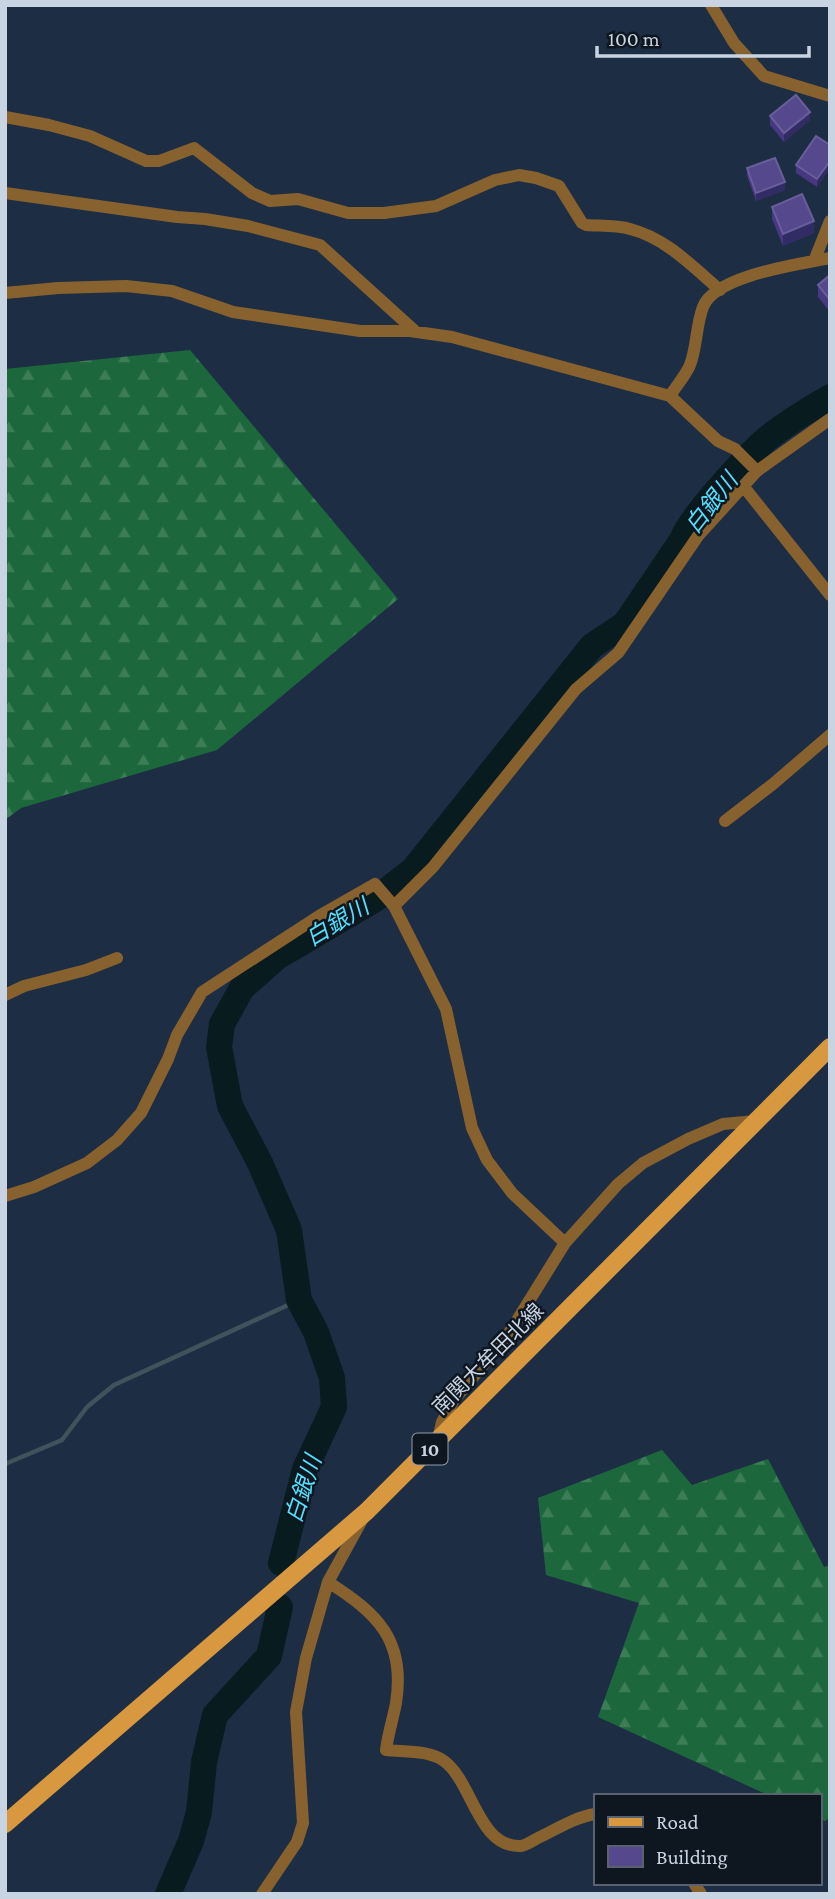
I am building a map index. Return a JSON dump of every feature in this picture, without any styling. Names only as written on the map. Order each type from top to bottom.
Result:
[{"type":"main road","name":"南関大牟田北線","points":[[5,1824],[367,1511],[830,1047]]},
{"type":"street","points":[[711,5],[734,43],[764,76],[830,96]]},
{"type":"street","points":[[5,117],[90,136],[146,161],[159,161],[194,148],[252,193],[270,201],[298,199],[348,213],[384,213],[436,206],[495,180],[519,175],[536,178],[559,186],[582,223],[628,228],[653,237],[679,254],[720,290]]},
{"type":"street","points":[[5,193],[216,220],[320,245],[416,332]]},
{"type":"street","points":[[814,261],[830,221]]},
{"type":"street","points":[[670,396],[690,366],[704,304],[720,290],[758,272],[830,258]]},
{"type":"street","points":[[5,293],[126,286],[172,291],[233,312],[360,331],[416,332],[452,337],[670,396],[718,441],[734,449],[757,471]]},
{"type":"street","points":[[391,902],[433,867],[576,689],[618,653],[698,536],[757,471],[830,419]]},
{"type":"street","points":[[744,488],[830,595]]},
{"type":"street","points":[[726,821],[773,785],[830,734]]},
{"type":"street","points":[[5,1196],[34,1187],[87,1163],[117,1140],[141,1113],[177,1035],[202,992],[319,916],[375,884],[391,902],[446,1009],[472,1128],[487,1160],[512,1193],[565,1243]]},
{"type":"street","points":[[5,995],[24,986],[86,970],[117,958]]},
{"type":"street","points":[[437,1442],[442,1422],[454,1400],[506,1338],[565,1243],[618,1184],[643,1163],[723,1124],[756,1121]]},
{"type":"street","points":[[262,1894],[297,1842],[303,1823],[296,1712],[306,1658],[328,1582],[367,1511]]},
{"type":"street","points":[[328,1582],[358,1601],[384,1628],[395,1651],[396,1703],[388,1731],[386,1751],[425,1754],[443,1760],[459,1776],[485,1827],[508,1843],[522,1846],[584,1816],[594,1814]]},
{"type":"green space","points":[[190,350],[398,599],[217,750],[21,808],[5,820],[5,369]]},
{"type":"green space","points":[[662,1450],[692,1485],[768,1459],[824,1567],[830,1565],[830,1818],[821,1820],[821,1794],[766,1794],[598,1717],[639,1603],[546,1575],[538,1498]]},
{"type":"building","points":[[796,95],[810,112],[784,133],[770,116]]},
{"type":"building","points":[[816,136],[830,145],[830,161],[817,179],[796,165]]},
{"type":"building","points":[[775,158],[785,182],[756,193],[747,168]]},
{"type":"building","points":[[802,194],[814,221],[783,234],[772,207]]},
{"type":"building","points":[[830,275],[830,300],[818,285]]},
{"type":"waterway","name":"白銀川","points":[[281,1563],[305,1469],[334,1407],[332,1378],[316,1332],[299,1300],[289,1230],[260,1163],[230,1106],[219,1047],[222,1024],[242,988],[277,957],[377,898],[413,870],[592,646],[625,624],[695,518],[718,490],[769,437],[830,397]]},
{"type":"waterway","points":[[5,1464],[62,1440],[87,1407],[114,1385],[299,1300]]},
{"type":"waterway","name":"白銀川","points":[[168,1894],[191,1841],[199,1812],[204,1762],[215,1715],[269,1656],[280,1607]]}]
